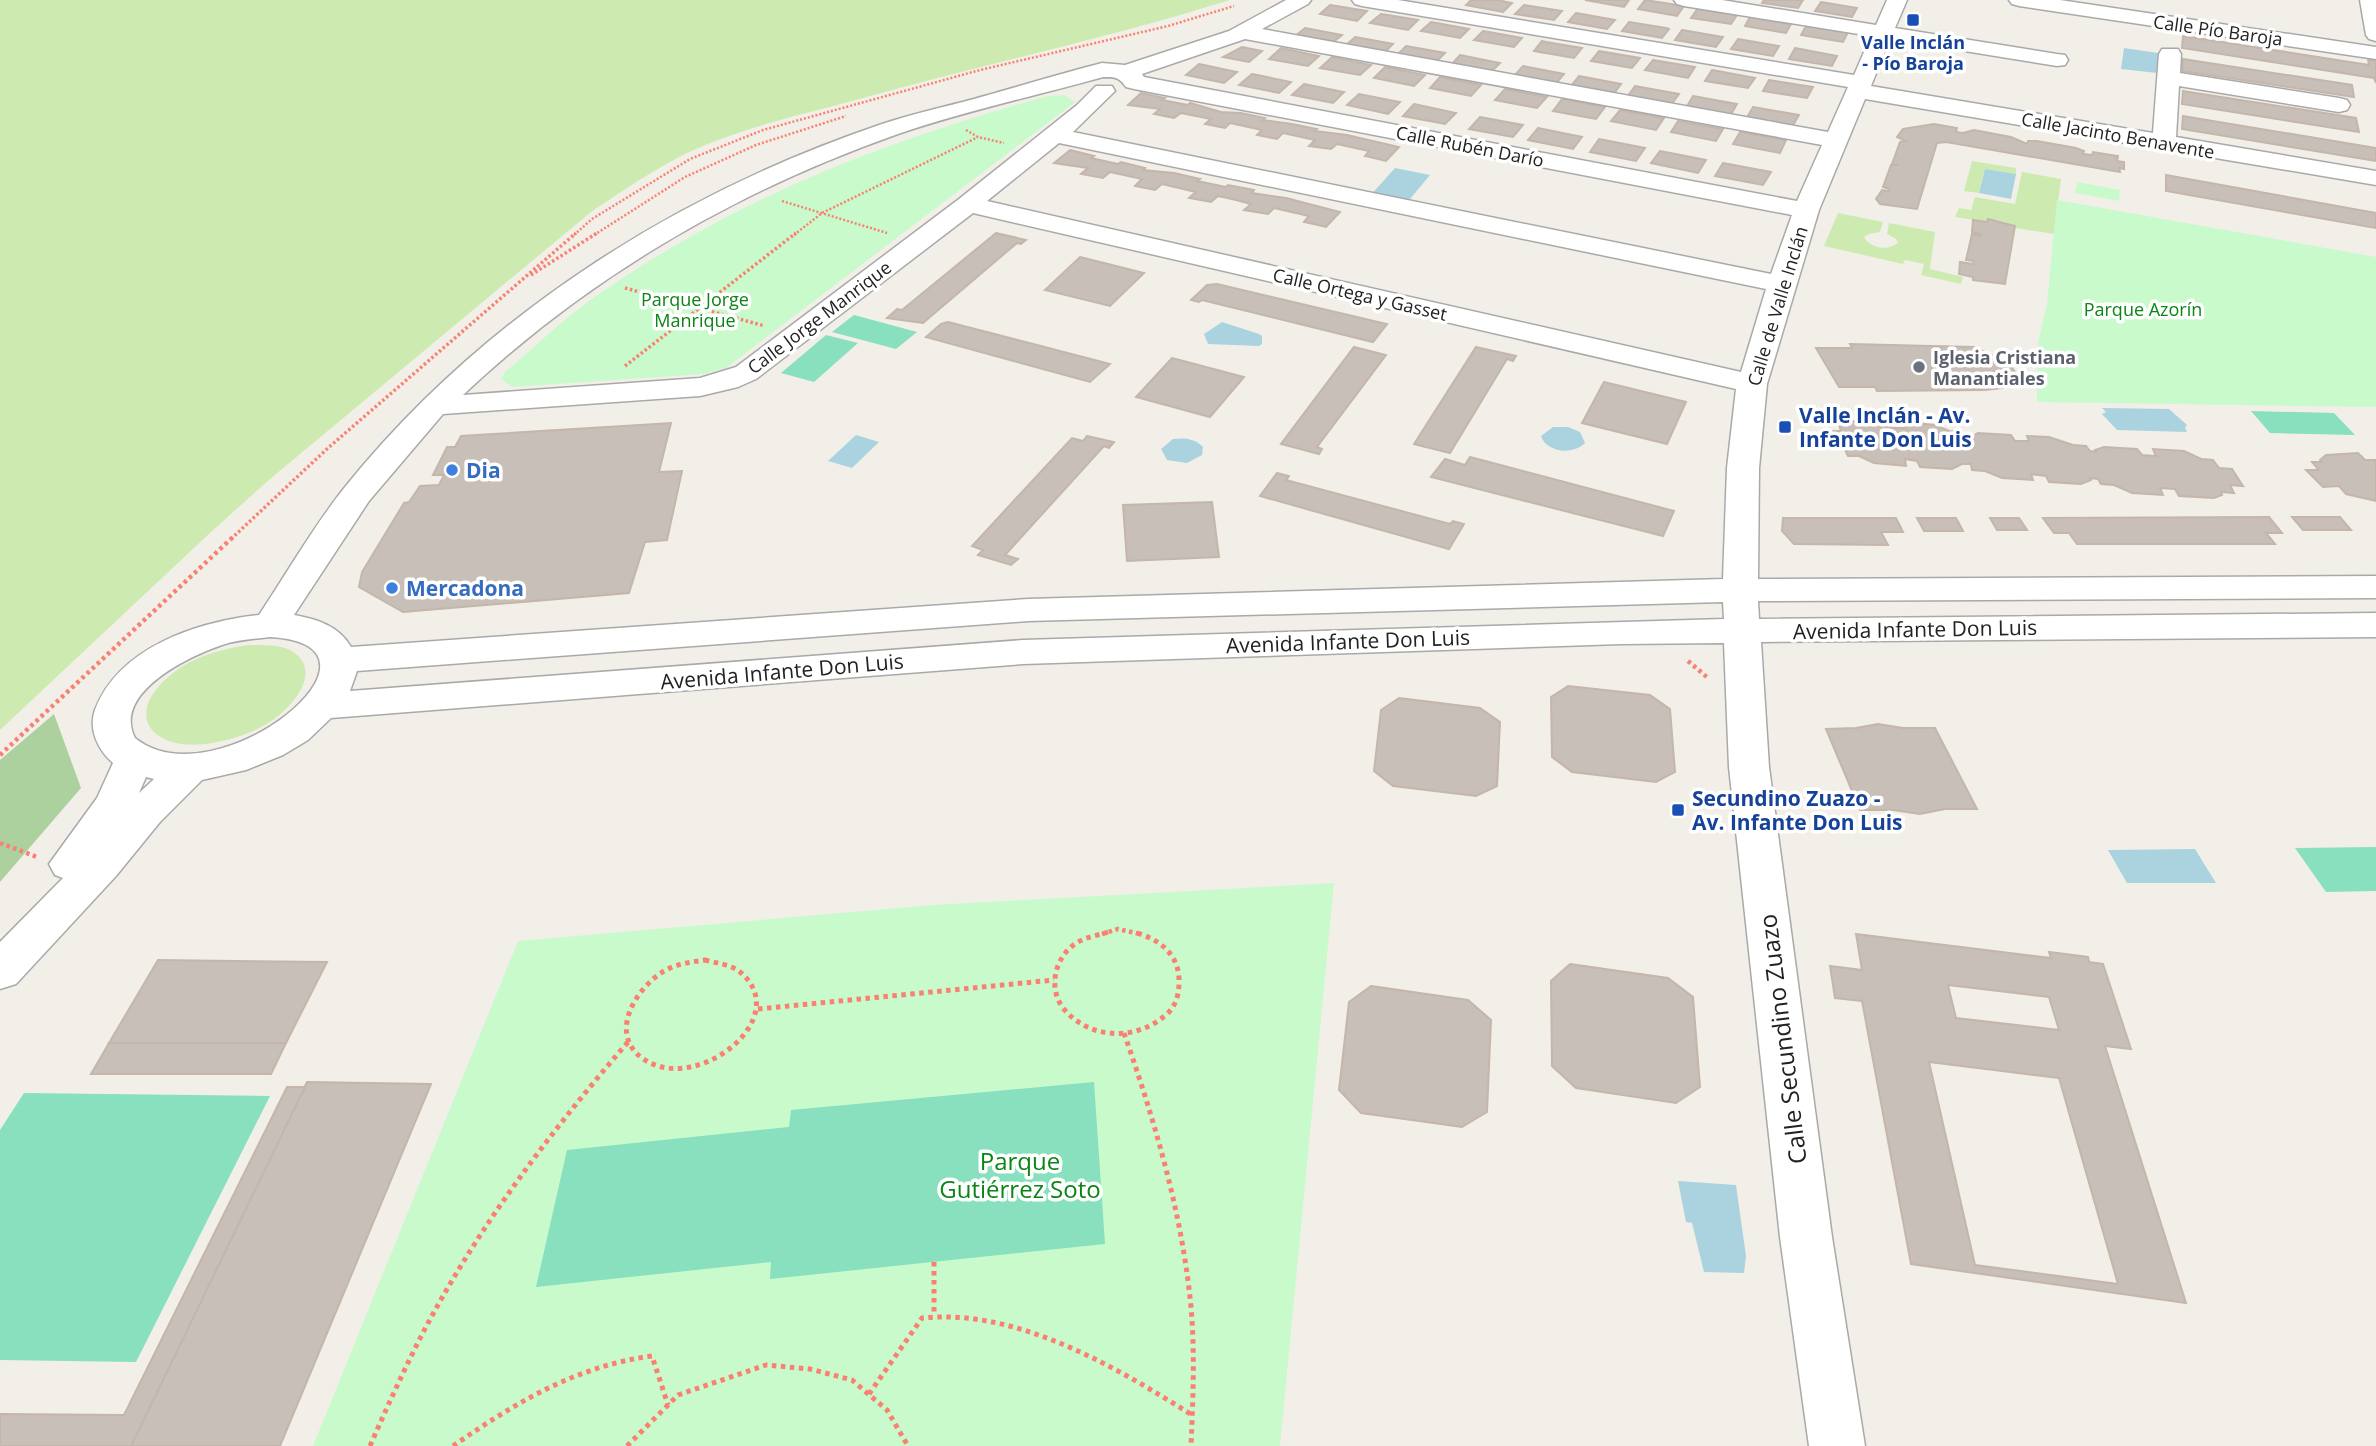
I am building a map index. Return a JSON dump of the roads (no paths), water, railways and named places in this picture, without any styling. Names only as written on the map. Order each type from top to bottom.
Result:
[{"type":"street","points":[[270,625],[356,495],[434,406],[480,363],[565,294],[676,223],[790,168],[891,129],[1045,85],[1093,84],[1126,88],[1130,77],[1243,32],[1301,0]]},
{"type":"street","name":"Calle Jacinto Benavente","points":[[1362,0],[2376,178]]},
{"type":"street","points":[[1684,0],[2057,60]]},
{"type":"street","name":"Calle de Valle Inclán","points":[[1741,611],[1743,468],[1752,384],[1806,210],[1897,0]]},
{"type":"street","name":"Calle Pío Baroja","points":[[2019,0],[2376,53]]},
{"type":"street","points":[[2370,0],[2376,35]]},
{"type":"street","points":[[2164,142],[2172,24]]},
{"type":"street","points":[[1243,32],[1838,141]]},
{"type":"street","name":"Calle Rubén Darío","points":[[1130,77],[1806,210]]},
{"type":"street","points":[[2168,78],[2339,105]]},
{"type":"street","name":"Calle Jorge Manrique","points":[[434,406],[700,387],[727,381],[746,373],[968,204],[1085,110],[1093,84]]},
{"type":"street","points":[[1045,142],[1781,284]]},
{"type":"street","name":"Calle Ortega y Gasset","points":[[968,204],[1752,384]]},
{"type":"street","name":"Avenida Infante Don Luis","points":[[322,706],[1023,652],[1608,632],[1741,611],[2167,586],[2376,587]]},
{"type":"street","name":"Avenida Infante Don Luis","points":[[338,660],[1028,610],[1741,611],[2376,625]]},
{"type":"street","name":"Calle Secundino Zuazo","points":[[1741,611],[1751,781],[1806,1237],[1836,1446]]},
{"type":"street","points":[[239,627],[296,627],[317,634],[331,645],[338,660],[337,682],[322,706],[280,740],[252,753],[191,767],[150,765],[134,759],[117,746],[110,728],[114,708],[127,687],[158,661],[207,636],[239,627]]},
{"type":"street","points":[[0,938],[72,862],[114,806],[134,759]]},
{"type":"street","points":[[0,971],[101,865],[146,811],[191,767]]},
{"type":"water","points":[[2124,48],[2158,53],[2157,73],[2121,69]]},
{"type":"water","points":[[1395,168],[1430,175],[1405,205],[1369,197]]},
{"type":"water","points":[[1985,169],[2016,174],[2011,199],[1979,193]]},
{"type":"water","points":[[1222,322],[1259,334],[1262,336],[1262,344],[1208,344],[1204,334]]},
{"type":"water","points":[[2102,408],[2169,409],[2187,425],[2187,432],[2117,430],[2102,414],[2106,412]]},
{"type":"water","points":[[1553,427],[1568,427],[1580,432],[1585,443],[1567,451],[1554,449],[1544,442],[1541,436]]},
{"type":"water","points":[[856,435],[879,442],[852,468],[828,461]]},
{"type":"water","points":[[1173,439],[1196,442],[1203,447],[1202,455],[1187,463],[1167,460],[1161,449]]},
{"type":"water","points":[[2195,849],[2216,883],[2127,883],[2108,850]]},
{"type":"water","points":[[1678,1181],[1736,1185],[1746,1256],[1744,1273],[1704,1272],[1692,1223],[1686,1222]]},
{"type":"place","name":"Valle Inclán - Pío Baroja","points":[[1913,20]]},
{"type":"place","name":"Iglesia Cristiana Manantiales","points":[[1919,367]]},
{"type":"place","name":"Valle Inclán - Av. Infante Don Luis","points":[[1785,427]]},
{"type":"place","name":"Dia","points":[[452,470]]},
{"type":"place","name":"Mercadona","points":[[392,588]]},
{"type":"place","name":"Secundino Zuazo - Av. Infante Don Luis","points":[[1678,810]]},
{"type":"park label","name":"Parque Jorge Manrique","points":[[695,309]]},
{"type":"park label","name":"Parque Azorín","points":[[2143,309]]},
{"type":"park label","name":"Parque Gutiérrez Soto","points":[[1020,1174]]}]
